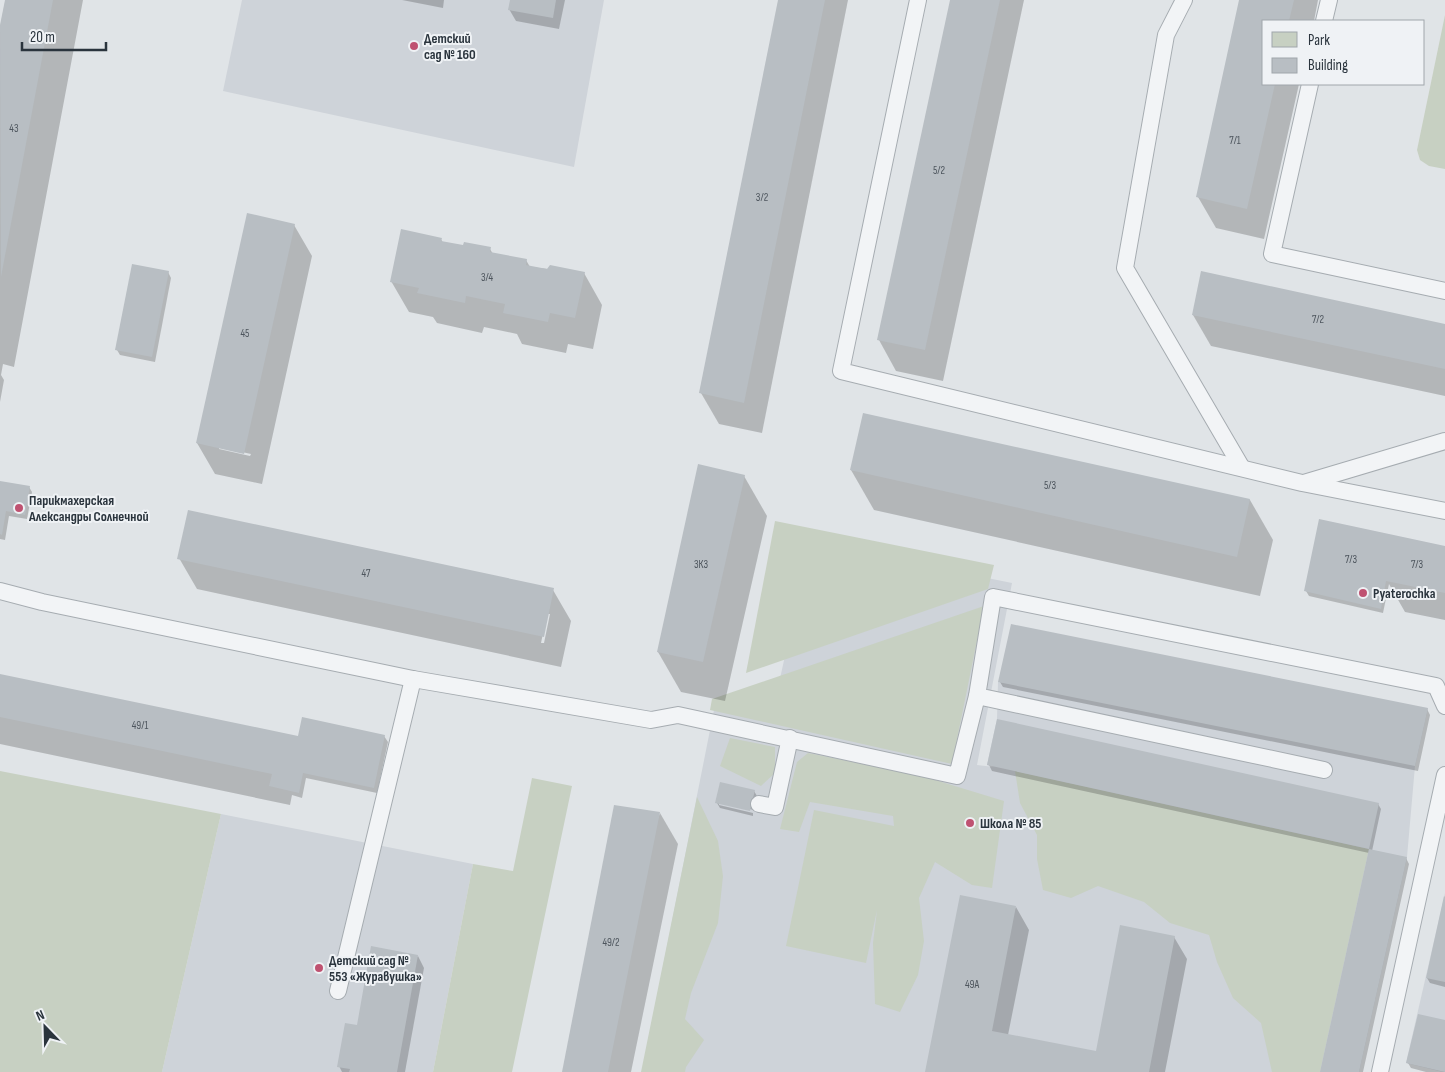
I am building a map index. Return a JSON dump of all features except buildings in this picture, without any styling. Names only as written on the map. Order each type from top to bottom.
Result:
[{"type":"lane","points":[[918,0],[841,371],[1302,483],[1445,511]]},
{"type":"lane","points":[[1184,0],[1166,35],[1125,268],[1242,468]]},
{"type":"lane","points":[[1324,20],[1329,0]]},
{"type":"lane","points":[[1310,85],[1272,254],[1445,291]]},
{"type":"lane","points":[[1302,483],[1445,441]]},
{"type":"lane","points":[[0,591],[42,602],[413,679],[651,720],[678,714],[958,776],[977,696],[993,597],[1436,686],[1445,706]]},
{"type":"lane","points":[[338,991],[413,679]]},
{"type":"lane","points":[[977,696],[1324,770]]},
{"type":"lane","points":[[759,804],[775,807],[790,738]]},
{"type":"lane","points":[[1380,1072],[1445,775]]},
{"type":"shaded area","name":"Детский сад № 160","points":[[242,0],[604,0],[574,167],[223,91]]},
{"type":"shaded area","name":"Школа № 85","points":[[810,542],[1012,583],[977,765],[994,767],[987,765],[997,719],[998,682],[1428,708],[1415,766],[1407,857],[1359,1072],[642,1072],[715,705],[772,715]]},
{"type":"shaded area","name":"Детский сад № 553 «Журавушка»","points":[[221,814],[473,864],[433,1072],[162,1072]]},
{"type":"shaded area","points":[[1445,893],[1445,1072],[1443,1072],[1406,1063]]},
{"type":"green space","points":[[1445,15],[1445,169],[1429,166],[1420,160],[1417,150]]},
{"type":"green space","points":[[775,521],[994,565],[988,589],[746,673]]},
{"type":"green space","points":[[984,606],[952,764],[710,710],[712,699]]},
{"type":"green space","points":[[730,738],[775,747],[775,773],[761,786],[720,766]]},
{"type":"green space","points":[[808,753],[922,776],[1004,801],[992,888],[972,885],[935,862],[919,898],[924,941],[918,975],[900,1012],[875,1004],[873,943],[877,910],[866,963],[786,946],[814,810],[894,826],[893,816],[810,802],[799,832],[780,829],[797,762]]},
{"type":"green space","points":[[0,771],[221,814],[162,1072],[0,1072]]},
{"type":"green space","points":[[1015,771],[1369,849],[1320,1072],[1272,1072],[1261,1023],[1233,998],[1217,962],[1209,935],[1170,923],[1144,902],[1098,886],[1071,898],[1043,890],[1037,859],[1037,835],[1020,803]]},
{"type":"green space","points":[[532,778],[572,786],[512,1072],[433,1072],[473,864],[513,871]]},
{"type":"green space","points":[[697,797],[718,841],[723,876],[718,923],[691,993],[685,1019],[704,1040],[686,1067],[685,1072],[641,1072]]},
{"type":"place","name":"Детский сад № 160","points":[[414,46]]},
{"type":"place","name":"Парикмахерская Александры Солнечной","points":[[19,508]]},
{"type":"place","name":"Pyaterochka","points":[[1363,593]]},
{"type":"place","name":"Школа № 85","points":[[970,823]]},
{"type":"place","name":"Детский сад № 553 «Журавушка»","points":[[319,968]]}]
